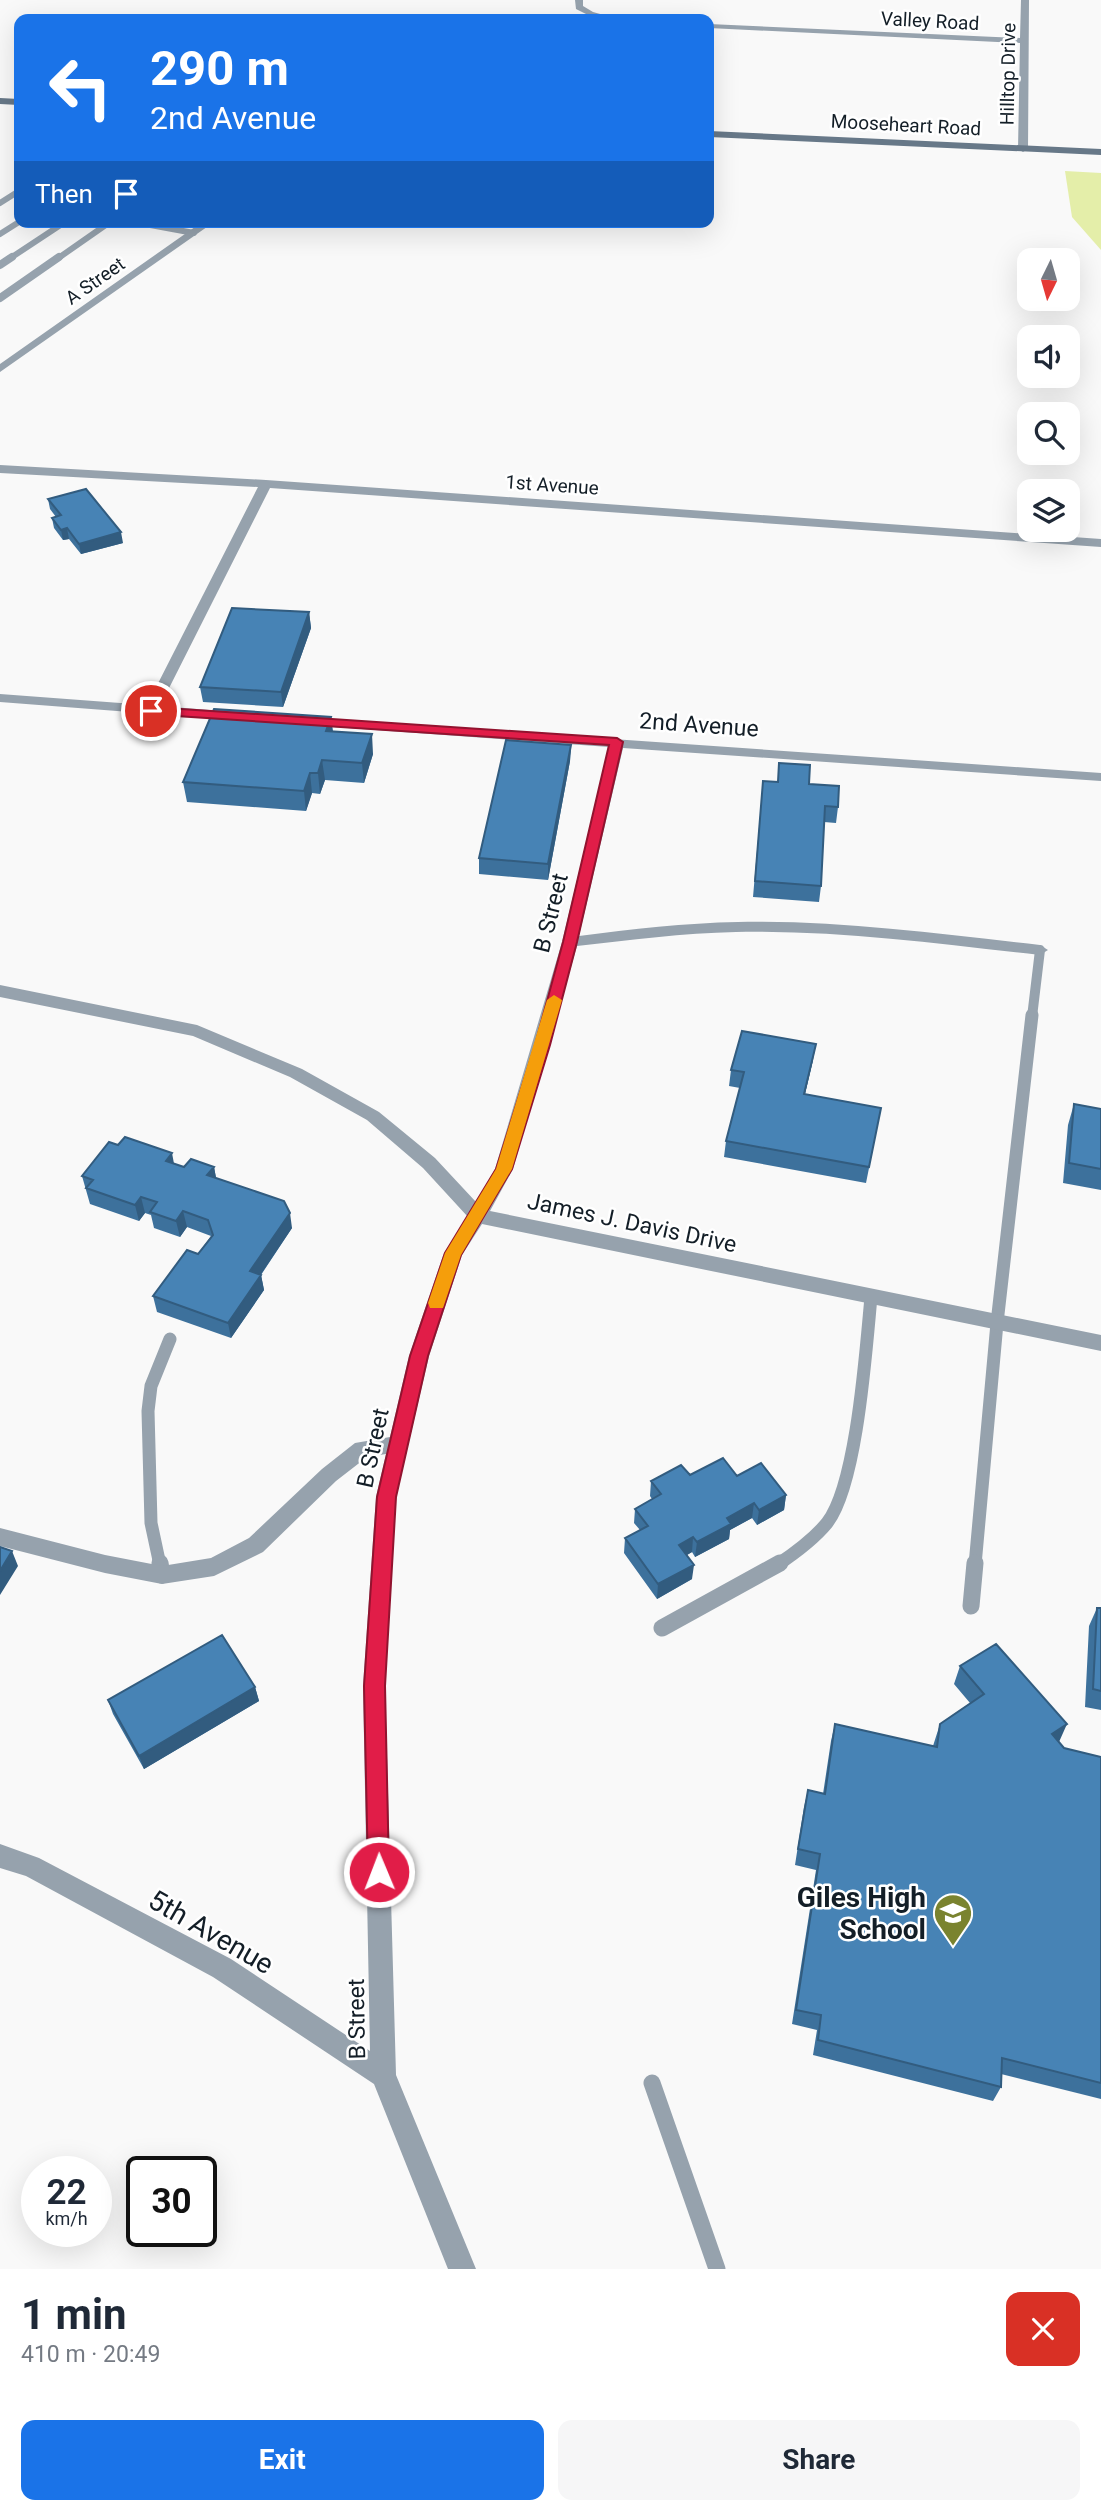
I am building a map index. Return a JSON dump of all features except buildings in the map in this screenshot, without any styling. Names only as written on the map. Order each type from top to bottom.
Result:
[{"type":"main road","name":"Mooseheart Road","points":[[714,134],[1101,152]]},
{"type":"street","points":[[579,0],[579,7],[590,14]]},
{"type":"street","name":"Hilltop Drive","points":[[1023,149],[1025,0]]},
{"type":"street","name":"Valley Road","points":[[714,26],[1024,41]]},
{"type":"street","name":"A Street","points":[[0,369],[201,228]]},
{"type":"street","name":"1st Avenue","points":[[0,469],[267,484],[1101,543]]},
{"type":"street","points":[[151,711],[267,484]]},
{"type":"street","points":[[0,698],[247,717]]},
{"type":"street","name":"2nd Avenue","points":[[301,721],[1101,777]]},
{"type":"street","name":"B Street","points":[[462,2269],[383,2075],[374,1686],[386,1497],[419,1356],[453,1253],[478,1216],[504,1169],[542,1045],[570,942],[617,742]]},
{"type":"street","points":[[570,942],[663,931],[762,927],[939,939],[1040,950]]},
{"type":"street","points":[[0,991],[197,1031],[296,1073],[373,1115],[429,1163],[478,1216]]},
{"type":"street","name":"James J. Davis Drive","points":[[478,1216],[1101,1343]]},
{"type":"street","points":[[0,1537],[162,1575],[214,1567],[256,1545],[329,1475],[362,1450],[399,1444]]},
{"type":"street","name":"5th Avenue","points":[[0,1856],[31,1866],[222,1968],[383,2075]]},
{"type":"lane","points":[[0,265],[56,228]]},
{"type":"lane","points":[[0,298],[101,228]]},
{"type":"lane","points":[[167,228],[194,233]]},
{"type":"lane","points":[[971,1606],[997,1323],[1040,950]]},
{"type":"lane","points":[[662,1628],[767,1570],[810,1541],[831,1520],[846,1486],[872,1297]]},
{"type":"lane","points":[[162,1575],[151,1523],[148,1411],[151,1386],[170,1339]]},
{"type":"lane","points":[[652,2084],[717,2269]]},
{"type":"green space","points":[[1065,171],[1101,173],[1101,250],[1072,217]]},
{"type":"slow traffic","points":[[437,1303],[453,1253],[478,1216],[504,1169],[554,1000]]},
{"type":"place","name":"Giles High School","points":[[953,1947]]},
{"type":"route","points":[[151,711],[617,742],[570,942],[542,1045],[504,1169],[478,1216],[453,1253],[419,1356],[386,1497],[374,1686],[379,1872]]}]
